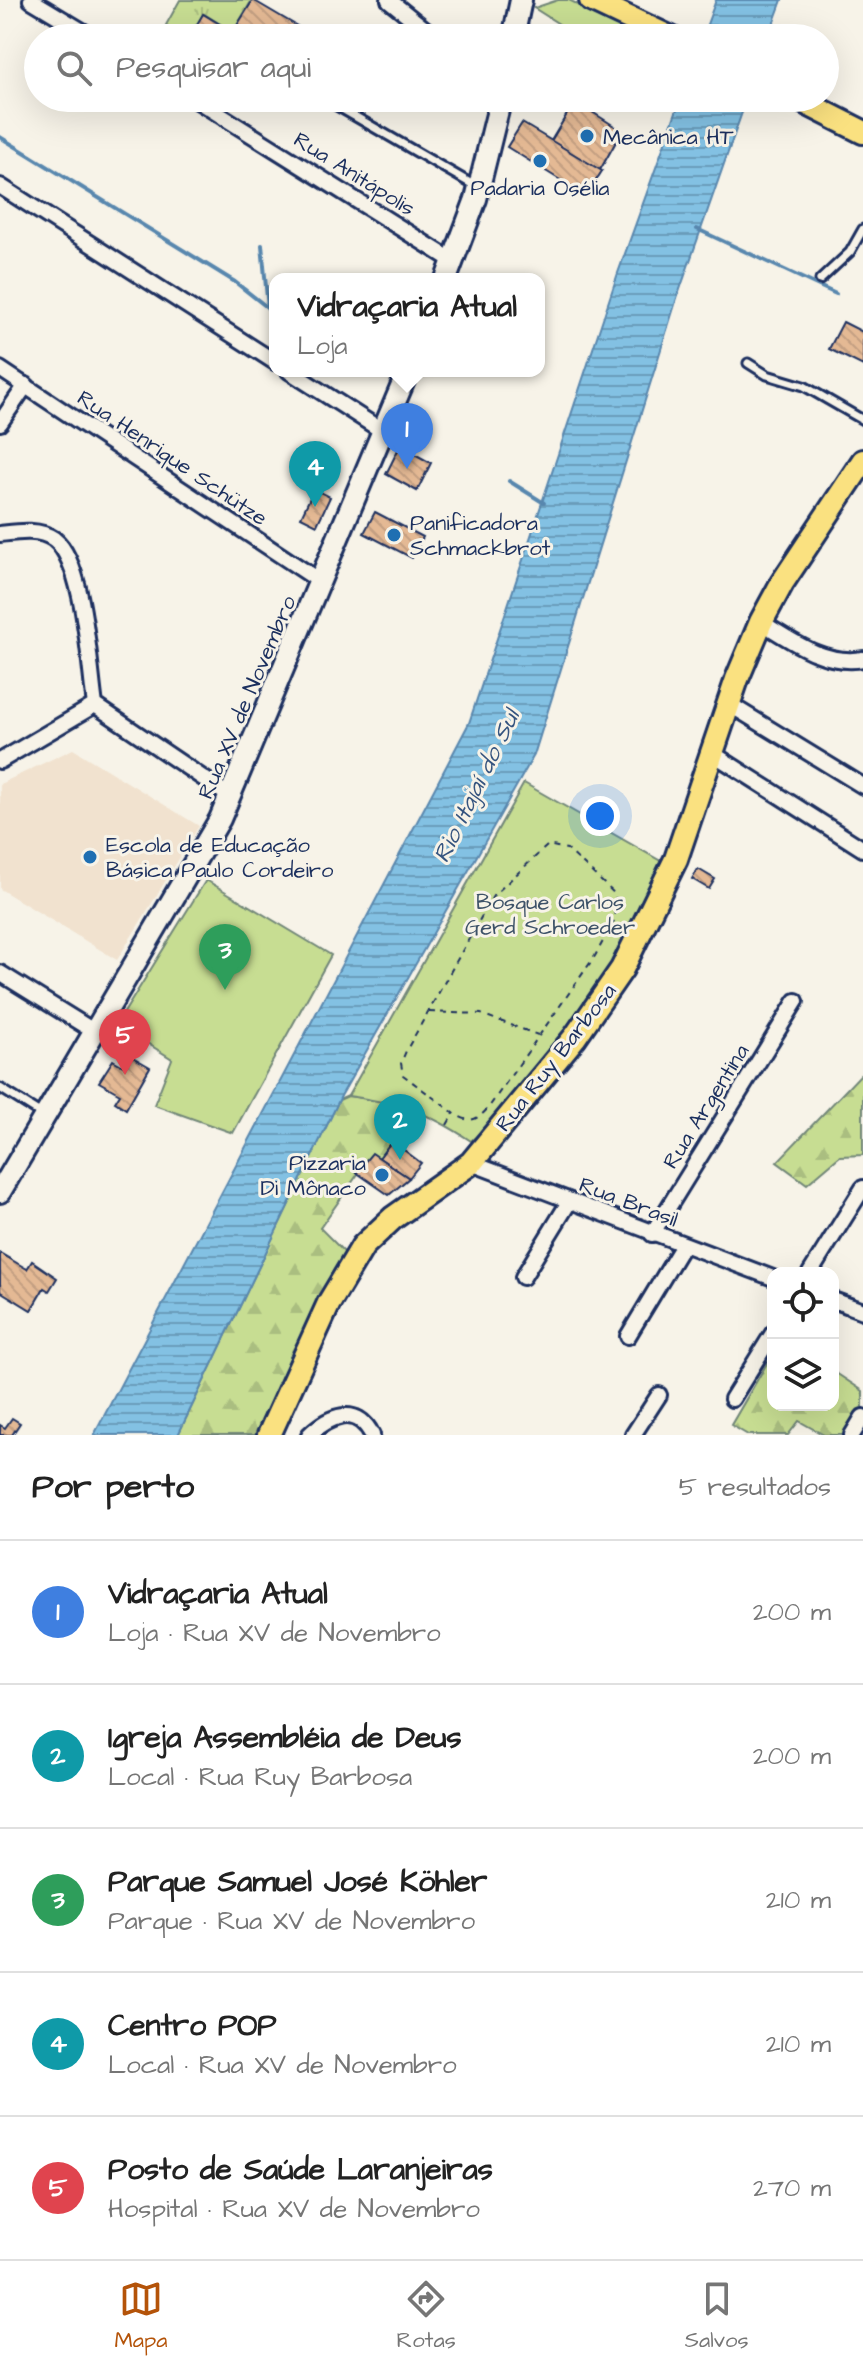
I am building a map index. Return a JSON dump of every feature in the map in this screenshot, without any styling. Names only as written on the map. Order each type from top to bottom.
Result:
[{"type":"main road","points":[[591,0],[642,24]]},
{"type":"main road","points":[[514,24],[516,3]]},
{"type":"main road","points":[[449,270],[479,188],[498,112]]},
{"type":"main road","points":[[823,112],[863,132]]},
{"type":"main road","name":"Rua XV de Novembro","points":[[0,1192],[231,797],[404,377]]},
{"type":"main road","name":"Rua Ruy Barbosa","points":[[269,1435],[329,1303],[363,1246],[393,1218],[471,1163],[575,1037],[622,969],[676,859],[729,704],[761,622],[782,583],[863,461]]},
{"type":"street","points":[[31,0],[71,24]]},
{"type":"street","points":[[389,0],[419,24]]},
{"type":"street","name":"Rua Anitápolis","points":[[214,112],[449,270]]},
{"type":"street","points":[[0,186],[269,358]]},
{"type":"street","name":"Rua Henrique Schütze","points":[[0,369],[321,582]]},
{"type":"street","points":[[298,377],[384,432]]},
{"type":"street","points":[[0,423],[26,385]]},
{"type":"street","points":[[0,534],[41,533],[57,542],[66,554],[75,578],[95,705],[231,797]]},
{"type":"street","points":[[761,622],[815,653],[835,660],[863,659]]},
{"type":"street","points":[[729,704],[863,786]]},
{"type":"street","points":[[0,761],[95,705]]},
{"type":"street","points":[[712,753],[863,849]]},
{"type":"street","points":[[0,973],[95,1032]]},
{"type":"street","name":"Rua Argentina","points":[[652,1234],[796,1001]]},
{"type":"street","name":"Rua Brasil","points":[[471,1163],[767,1276]]},
{"type":"street","points":[[814,1267],[863,1188]]},
{"type":"street","points":[[523,1277],[569,1202]]},
{"type":"street","points":[[628,1336],[683,1245]]},
{"type":"street","points":[[839,1302],[863,1311]]},
{"type":"street","points":[[732,1399],[769,1339]]},
{"type":"street","points":[[633,1435],[659,1395]]},
{"type":"street","points":[[309,1435],[329,1419],[342,1414],[357,1418],[372,1435]]},
{"type":"street","points":[[852,1435],[863,1417]]},
{"type":"lane","points":[[347,112],[479,188]]},
{"type":"lane","points":[[820,280],[850,252],[863,229]]},
{"type":"lane","points":[[748,363],[767,375],[804,386],[863,420]]},
{"type":"lane","points":[[0,1088],[45,1117]]},
{"type":"path","points":[[548,845],[567,849],[616,895],[614,921],[595,956],[478,1120],[471,1121],[454,1113],[403,1075],[401,1063],[428,1012],[493,896],[548,845]]},
{"type":"path","points":[[428,1012],[481,1014],[539,1035]]},
{"type":"path","points":[[447,1125],[454,1113]]},
{"type":"shaded area","name":"Escola de Educação Básica Paulo Cordeiro","points":[[73,749],[199,826],[117,960],[0,889],[0,784]]},
{"type":"green space","points":[[180,0],[252,0],[238,24],[220,24],[204,14],[198,24],[167,24]]},
{"type":"green space","points":[[558,0],[569,0],[617,24],[559,24],[534,8]]},
{"type":"green space","name":"Bosque Carlos Gerd Schroeder","points":[[524,783],[671,867],[641,930],[524,1093],[471,1141],[413,1110],[348,1096]]},
{"type":"green space","points":[[206,880],[331,955],[233,1133],[154,1105],[172,1059],[117,1024]]},
{"type":"green space","points":[[863,1072],[863,1155],[840,1156],[807,1184],[777,1162]]},
{"type":"green space","points":[[348,1096],[402,1104],[382,1131],[392,1141],[379,1158],[372,1154],[320,1228],[348,1256],[259,1435],[178,1435],[339,1100]]},
{"type":"green space","points":[[767,1363],[767,1411],[839,1411],[839,1375],[863,1391],[863,1411],[849,1435],[824,1435],[799,1421],[788,1435],[748,1435],[731,1425]]},
{"type":"water","points":[[716,0],[782,0],[773,24],[707,24]]},
{"type":"water","name":"Rio Itajaí do Sul","points":[[676,112],[742,112],[677,298],[534,755],[341,1096],[178,1435],[94,1435],[469,723],[618,273]]},
{"type":"building","points":[[253,0],[294,24],[238,24]]},
{"type":"building","points":[[203,14],[220,24],[197,24]]},
{"type":"building","name":"Mecânica HT","points":[[568,112],[592,112],[622,131],[600,170],[551,141]]},
{"type":"building","points":[[522,123],[602,171],[586,196],[507,147]]},
{"type":"building","points":[[843,322],[863,332],[863,366],[829,349]]},
{"type":"building","points":[[400,446],[431,463],[417,491],[386,474]]},
{"type":"building","points":[[314,489],[330,497],[317,525],[301,517]]},
{"type":"building","name":"Panificadora Schmackbrot","points":[[375,512],[423,537],[412,558],[364,533]]},
{"type":"building","points":[[698,869],[715,879],[709,889],[692,879]]},
{"type":"building","points":[[131,1056],[150,1067],[126,1109],[115,1102],[120,1094],[99,1082],[113,1060],[125,1067]]},
{"type":"building","points":[[392,1141],[421,1163],[409,1178],[379,1158]]},
{"type":"building","name":"Pizzaria Di Mônaco","points":[[372,1153],[409,1178],[389,1195],[356,1172]]},
{"type":"building","points":[[0,1253],[27,1269],[32,1261],[57,1278],[49,1291],[44,1288],[31,1310],[0,1291]]},
{"type":"building","points":[[12,1418],[20,1423],[12,1435],[0,1435],[0,1425],[5,1428]]},
{"type":"waterway","points":[[0,137],[235,282],[268,308]]},
{"type":"waterway","points":[[697,229],[836,294]]},
{"type":"waterway","points":[[262,245],[269,309]]},
{"type":"waterway","points":[[509,481],[544,503]]},
{"type":"place","name":"Mecânica HT","points":[[587,136]]},
{"type":"place","name":"Padaria Osélia","points":[[540,161]]},
{"type":"place","name":"Vidraçaria Atual","points":[[407,469]]},
{"type":"place","name":"Centro POP","points":[[315,507]]},
{"type":"place","name":"Panificadora Schmackbrot","points":[[394,535]]},
{"type":"place","name":"Escola de Educação Básica Paulo Cordeiro","points":[[90,857]]},
{"type":"place","name":"Parque Samuel José Köhler","points":[[225,990]]},
{"type":"place","name":"Posto de Saúde Laranjeiras","points":[[125,1075]]},
{"type":"place","name":"Igreja Assembléia de Deus","points":[[400,1160]]},
{"type":"place","name":"Pizzaria Di Mônaco","points":[[382,1175]]}]
